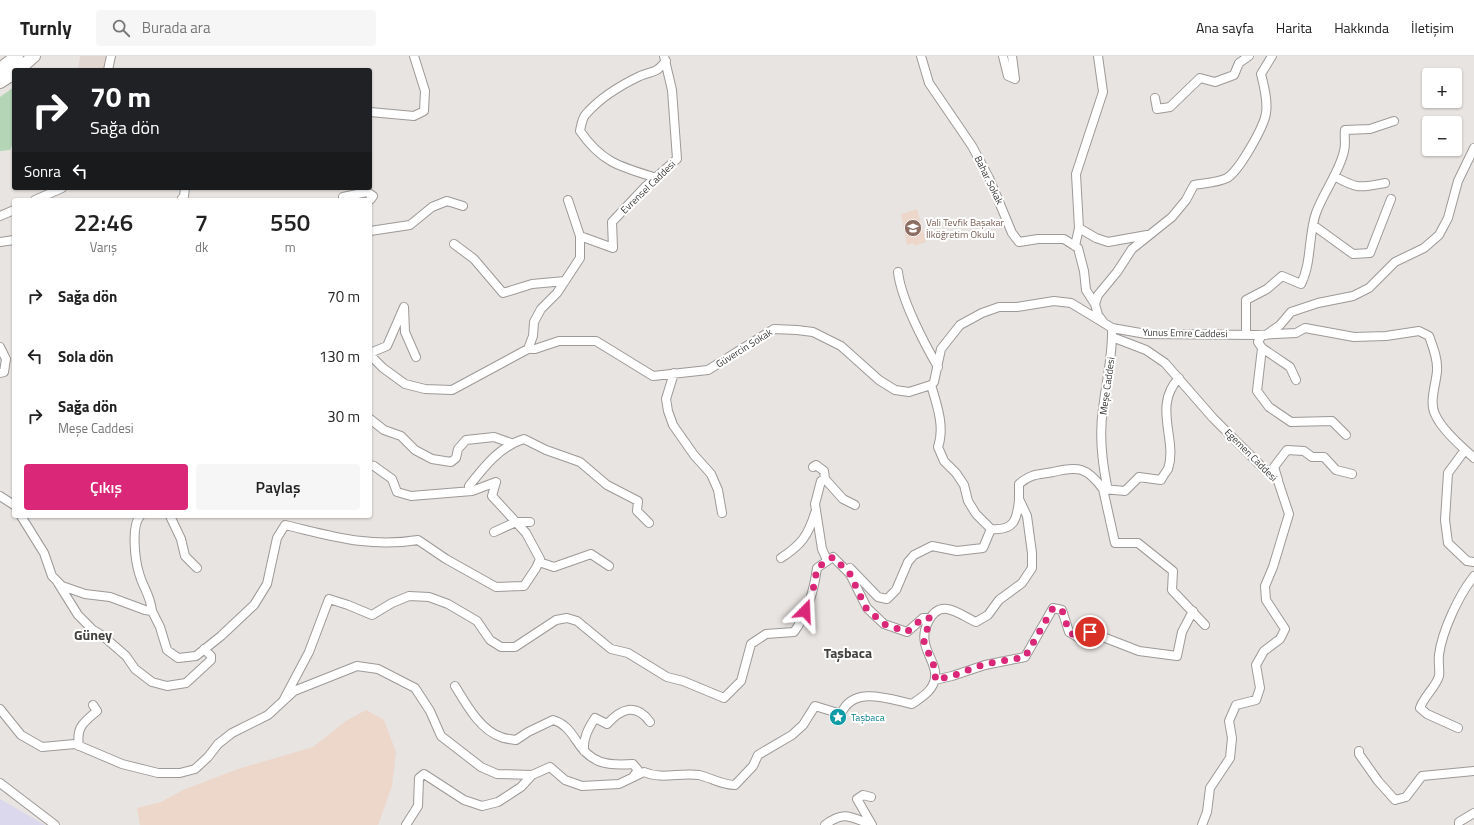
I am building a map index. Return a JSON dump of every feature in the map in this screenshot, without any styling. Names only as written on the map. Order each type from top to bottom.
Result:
[{"type":"highway","points":[[0,69],[18,56]]},
{"type":"highway","points":[[20,68],[34,56]]},
{"type":"highway","points":[[0,82],[12,74]]},
{"type":"street","points":[[108,68],[111,56]]},
{"type":"street","points":[[372,112],[414,116],[424,111],[425,91],[414,56]]},
{"type":"street","name":"Bahar Sokak","points":[[921,56],[930,83],[972,146],[989,178],[1012,233],[1019,242],[1038,239],[1064,239],[1075,246]]},
{"type":"street","points":[[1003,56],[1008,76],[1015,79],[1012,56]]},
{"type":"street","points":[[1098,56],[1103,92],[1076,174],[1080,228],[1075,246],[1078,248],[1084,271],[1086,290],[1104,323]]},
{"type":"street","points":[[1155,98],[1156,109],[1170,107],[1200,78],[1215,82],[1234,75],[1239,63],[1249,56]]},
{"type":"street","points":[[1095,304],[1098,295],[1118,272],[1132,249],[1172,217],[1186,200],[1194,185],[1228,178],[1241,164],[1266,114],[1265,92],[1261,74],[1272,56]]},
{"type":"street","points":[[657,178],[616,166],[590,145],[580,131],[585,115],[602,100],[612,92],[641,76],[657,72],[665,58]]},
{"type":"street","name":"Evrensel Caddesi","points":[[580,236],[613,248],[612,222],[646,186],[677,159],[672,90],[665,58]]},
{"type":"street","points":[[1246,335],[1246,300],[1267,289],[1282,276],[1301,284],[1306,275],[1312,241],[1313,225],[1317,212],[1344,152],[1345,130],[1370,129],[1394,121]]},
{"type":"street","points":[[1296,380],[1290,367],[1262,348],[1258,342],[1264,335],[1280,325],[1291,312],[1318,303],[1353,296],[1368,288],[1395,262],[1424,248],[1439,235],[1448,218],[1458,181],[1474,148]]},
{"type":"street","points":[[1334,176],[1351,185],[1361,187],[1385,183]]},
{"type":"street","points":[[40,198],[58,190]]},
{"type":"street","points":[[343,197],[367,192],[373,196],[372,198]]},
{"type":"street","points":[[1313,225],[1353,254],[1370,253],[1391,199]]},
{"type":"street","points":[[528,349],[533,336],[534,322],[541,309],[557,294],[580,258],[580,236],[568,200]]},
{"type":"street","points":[[372,231],[410,226],[432,207],[447,201],[463,206]]},
{"type":"street","points":[[0,216],[12,211]]},
{"type":"street","points":[[1080,228],[1096,238],[1108,242],[1148,235]]},
{"type":"street","points":[[0,242],[12,240]]},
{"type":"street","points":[[454,244],[474,259],[503,293],[532,284],[565,281]]},
{"type":"street","points":[[898,272],[899,287],[926,346],[938,367]]},
{"type":"street","points":[[1104,323],[1070,303],[1054,300],[1017,307],[999,307],[982,313],[960,325],[941,349],[934,382],[931,385],[938,409],[942,436],[938,447],[944,461],[964,485],[968,502],[976,514],[991,529],[1001,530],[1013,524],[1018,514],[1019,484],[1036,473],[1052,472],[1066,468],[1080,469],[1090,474],[1103,489],[1115,542],[1138,543],[1173,571],[1172,590],[1205,625]]},
{"type":"street","points":[[372,353],[387,346],[404,307],[405,332],[416,357]]},
{"type":"street","name":"Yunus Emre Caddesi","points":[[1104,323],[1112,328],[1146,334],[1296,334],[1305,328],[1354,337],[1386,336],[1419,331],[1429,336],[1435,351],[1437,370],[1433,397],[1434,414],[1450,434],[1474,458]]},
{"type":"street","name":"Meşe Caddesi","points":[[1103,489],[1107,486],[1102,446],[1102,410],[1110,370],[1112,328]]},
{"type":"street","name":"Güvercin Sokak","points":[[372,356],[383,368],[405,384],[425,389],[452,390],[528,349],[535,349],[559,341],[596,341],[653,376],[708,370],[774,329],[797,330],[813,332],[841,346],[879,380],[895,390],[909,392],[931,385]]},
{"type":"street","name":"Egemen Caddesi","points":[[1112,337],[1146,350],[1165,363],[1213,418],[1278,481],[1289,514],[1274,568],[1265,586],[1266,600],[1285,629],[1280,639],[1264,651],[1256,664],[1260,688],[1256,700],[1236,705],[1229,721],[1232,738],[1230,758],[1210,788],[1202,825]]},
{"type":"street","points":[[0,347],[6,359],[4,372],[0,373]]},
{"type":"street","points":[[1262,348],[1257,391],[1269,407],[1291,422],[1332,421],[1346,435]]},
{"type":"street","points":[[674,373],[666,399],[668,411],[674,425],[694,455],[711,474],[718,490],[722,513]]},
{"type":"street","points":[[1103,489],[1125,491],[1139,477],[1161,480],[1168,469],[1170,448],[1167,429],[1168,397],[1173,385],[1179,378]]},
{"type":"street","points":[[372,421],[384,430],[401,436],[415,450],[432,458],[451,462],[456,458],[458,449],[466,440],[494,437],[511,443]]},
{"type":"street","points":[[472,491],[469,486],[486,464],[511,443],[524,439],[546,450],[580,462],[607,485],[638,501],[637,511],[649,523]]},
{"type":"street","points":[[1278,481],[1274,467],[1287,450],[1304,451],[1312,457],[1324,456],[1336,470],[1352,474]]},
{"type":"street","points":[[1465,450],[1448,473],[1445,520],[1448,543],[1467,561],[1474,562]]},
{"type":"street","points":[[813,467],[816,465],[824,471],[825,479],[843,499],[856,505]]},
{"type":"street","points":[[138,518],[136,520],[134,544],[139,574],[150,598],[152,611],[160,627],[167,650],[178,658],[196,656],[254,605],[267,584],[277,538],[285,525],[339,539],[398,543],[418,540],[446,559],[496,587],[524,586],[540,558],[526,533],[492,496],[496,482],[472,491],[411,496],[397,492],[392,479],[372,466]]},
{"type":"street","points":[[825,479],[821,481],[815,504],[822,549],[830,559],[850,574],[866,608],[884,624],[907,632],[923,618],[930,618]]},
{"type":"street","points":[[0,496],[12,504]]},
{"type":"street","points":[[0,709],[21,735],[33,744],[42,747],[63,745],[79,746],[122,764],[158,773],[180,773],[195,768],[208,757],[218,744],[232,733],[268,715],[294,691],[357,666],[378,669],[415,688],[430,711],[441,736],[481,767],[497,774],[532,775],[550,768],[565,780],[582,786],[619,784],[644,772],[653,776],[698,775],[724,785],[734,785],[753,766],[758,755],[792,735],[803,725],[815,706],[841,714],[844,708],[855,699],[867,696],[912,704],[929,692],[935,680],[936,671],[924,642],[930,618],[937,612],[947,609],[976,622],[988,615],[999,600],[1022,583],[1032,568],[1032,553],[1027,516],[1019,499]]},
{"type":"street","points":[[781,558],[797,548],[810,530],[816,510]]},
{"type":"street","points":[[22,518],[44,553],[52,576],[62,586],[85,594],[110,597],[145,610],[152,611]]},
{"type":"street","points":[[171,518],[181,539],[185,556],[197,568]]},
{"type":"street","points":[[494,532],[516,522],[530,522]]},
{"type":"street","points":[[830,559],[850,568],[878,597],[887,599],[896,590],[908,562],[914,555],[932,546],[957,551],[983,548],[991,529]]},
{"type":"street","points":[[539,562],[554,567],[591,554],[609,566]]},
{"type":"street","points":[[283,702],[309,652],[329,599],[372,615],[392,602],[408,596],[429,597],[448,604],[477,621],[490,640],[501,646],[515,647],[556,620],[567,618],[577,621],[611,649],[628,653],[666,677],[683,681],[724,698],[741,681],[751,644],[766,634],[794,632],[801,622],[814,586],[817,568],[830,559]]},
{"type":"street","points":[[1458,728],[1427,714],[1420,708],[1422,700],[1439,677],[1438,654],[1446,628],[1459,598],[1474,576]]},
{"type":"street","points":[[56,580],[78,616],[92,630],[103,636],[126,656],[135,669],[152,682],[167,686],[186,682],[211,660],[211,656],[204,649]]},
{"type":"street","points":[[935,680],[952,676],[985,664],[1025,657],[1053,608],[1062,610],[1069,632],[1080,638],[1090,632],[1139,651],[1177,656],[1182,632],[1192,611]]},
{"type":"street","points":[[455,686],[471,711],[488,729],[500,737],[516,740],[528,732],[553,720],[560,722],[570,731],[584,751],[601,763],[619,765],[633,764],[638,770],[633,777]]},
{"type":"street","points":[[79,746],[77,734],[82,724],[97,711],[93,705]]},
{"type":"street","points":[[584,751],[587,732],[595,718],[606,724],[617,713],[633,709],[644,714],[650,722]]},
{"type":"street","points":[[1359,751],[1359,754],[1378,781],[1395,800],[1406,797],[1422,776],[1474,771]]},
{"type":"street","points":[[406,825],[418,806],[419,778],[424,774],[464,800],[482,806],[498,802],[521,787],[532,775]]},
{"type":"street","points":[[0,783],[55,825]]},
{"type":"street","points":[[825,825],[832,819],[844,815],[872,825],[857,799],[863,795],[871,797]]},
{"type":"street","points":[[1459,825],[1459,822],[1474,813]]},
{"type":"shaded area","points":[[80,56],[107,56],[105,68],[78,68]]},
{"type":"shaded area","name":"Vali Tevfik Başakar İlköğretim Okulu","points":[[917,209],[926,242],[914,246],[914,243],[907,245],[901,214]]},
{"type":"shaded area","points":[[366,710],[384,720],[396,752],[392,786],[378,825],[140,825],[137,808],[161,802],[183,790],[238,769],[313,747],[346,721]]},
{"type":"shaded area","points":[[0,799],[45,825],[0,825]]},
{"type":"green space","points":[[12,88],[12,145],[10,150],[0,151],[0,97]]},
{"type":"place","name":"Vali Tevfik Başakar İlköğretim Okulu","points":[[913,228]]},
{"type":"place","name":"Taşbaca","points":[[838,717]]},
{"type":"district","name":"Güney","points":[[93,634]]},
{"type":"district","name":"Taşbaca","points":[[848,652]]},
{"type":"route","points":[[805,611],[808,599],[814,586],[817,568],[833,557],[850,574],[866,608],[884,624],[907,632],[923,618],[930,618],[925,632],[924,642],[936,671],[935,680],[952,676],[985,664],[1025,657],[1039,629],[1053,608],[1062,610],[1069,632],[1080,638],[1090,632]]}]
